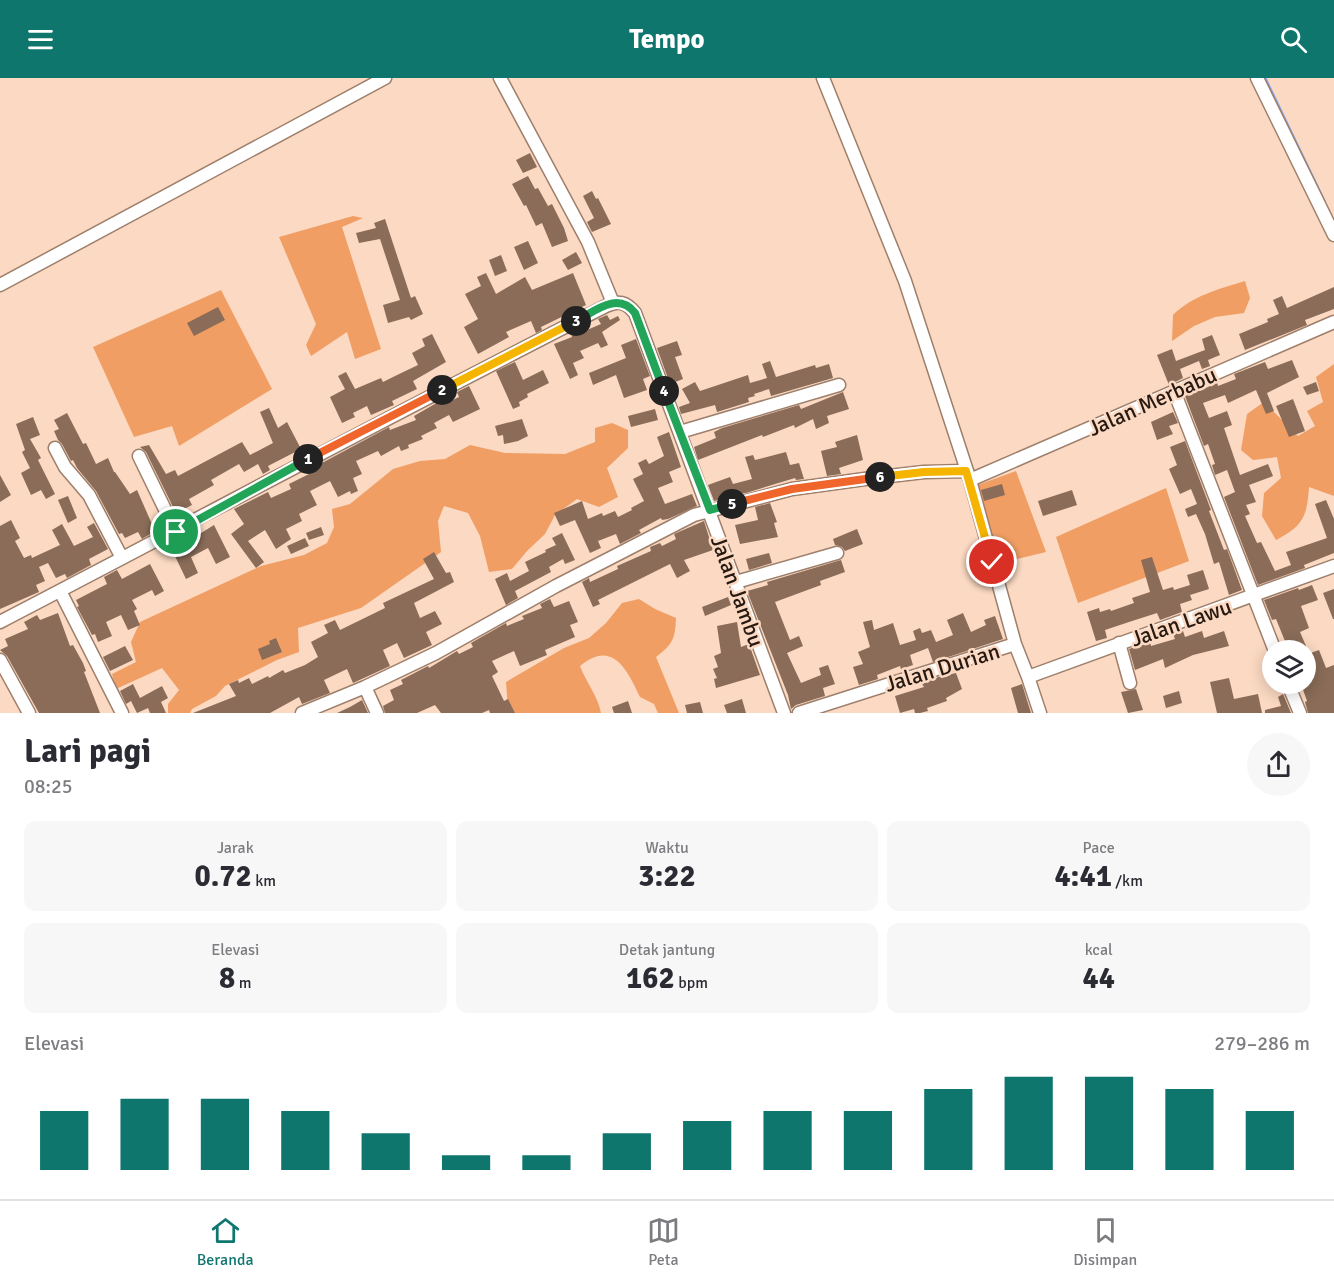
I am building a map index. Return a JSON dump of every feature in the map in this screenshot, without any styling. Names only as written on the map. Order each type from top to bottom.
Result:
[{"type":"street","points":[[0,285],[385,78]]},
{"type":"street","points":[[0,622],[176,532],[311,458],[613,303],[588,242],[500,78]]},
{"type":"street","points":[[822,78],[905,281],[968,476],[1015,644]]},
{"type":"street","points":[[1257,78],[1334,235]]},
{"type":"street","name":"Jalan Jambu","points":[[613,303],[626,303],[635,313],[784,713]]},
{"type":"street","name":"Jalan Merbabu","points":[[302,713],[365,687],[436,653],[658,532],[694,515],[792,489],[893,476],[968,476],[1334,322]]},
{"type":"street","points":[[680,432],[839,385]]},
{"type":"street","points":[[1174,391],[1271,640]]},
{"type":"street","points":[[56,448],[65,467],[89,495],[122,558]]},
{"type":"street","points":[[140,456],[176,532]]},
{"type":"street","points":[[736,582],[837,553]]},
{"type":"street","name":"Jalan Lawu","points":[[1028,676],[1254,597],[1334,566]]},
{"type":"street","points":[[60,591],[122,713]]},
{"type":"street","points":[[1119,643],[1130,683]]},
{"type":"street","name":"Jalan Durian","points":[[799,713],[1015,644],[1040,713]]},
{"type":"street","points":[[0,660],[29,713]]},
{"type":"street","points":[[365,687],[377,713]]},
{"type":"street","points":[[1292,694],[1300,713]]},
{"type":"shaded area","points":[[353,216],[363,218],[342,227],[381,349],[355,359],[347,332],[311,356],[306,345],[316,324],[279,237]]},
{"type":"shaded area","points":[[1245,281],[1250,298],[1244,313],[1215,317],[1194,326],[1172,341],[1173,315],[1180,308],[1206,294]]},
{"type":"shaded area","points":[[221,290],[272,389],[179,446],[172,426],[134,437],[93,347]]},
{"type":"shaded area","points":[[1334,364],[1334,496],[1309,487],[1307,506],[1302,520],[1292,530],[1276,540],[1262,516],[1264,493],[1281,478],[1277,457],[1253,460],[1241,450],[1247,414],[1264,402],[1298,436],[1315,426],[1307,411],[1323,402],[1316,377]]},
{"type":"shaded area","points":[[612,423],[628,430],[628,448],[607,468],[618,497],[599,507],[577,499],[555,515],[545,534],[512,569],[489,572],[480,536],[468,513],[444,506],[438,521],[441,552],[361,608],[298,628],[299,652],[277,660],[225,686],[216,696],[192,709],[190,713],[168,713],[168,704],[179,690],[162,668],[116,689],[112,674],[136,662],[131,642],[140,622],[261,566],[304,555],[327,543],[334,527],[332,509],[350,504],[393,469],[420,461],[445,459],[470,445],[505,453],[565,454],[595,442],[595,428]]},
{"type":"shaded area","points":[[1016,471],[1046,552],[996,564],[975,486]]},
{"type":"shaded area","points":[[1166,488],[1189,561],[1078,603],[1056,537]]},
{"type":"shaded area","points":[[639,599],[676,618],[672,640],[656,657],[679,713],[658,713],[654,704],[640,697],[630,677],[617,661],[601,656],[591,658],[580,666],[601,713],[504,713],[508,709],[506,682],[564,648],[589,638],[606,623],[622,603]]},
{"type":"building","points":[[530,153],[537,167],[523,173],[516,160]]},
{"type":"building","points":[[528,176],[548,206],[552,204],[568,241],[552,247],[542,223],[536,226],[512,184]]},
{"type":"building","points":[[592,191],[611,224],[592,232],[587,222],[594,218],[583,196]]},
{"type":"building","points":[[385,219],[411,298],[415,296],[423,314],[411,320],[409,317],[388,323],[383,305],[400,300],[380,239],[359,243],[356,233],[376,228],[374,223]]},
{"type":"building","points":[[528,241],[538,263],[524,270],[514,247]]},
{"type":"building","points":[[576,252],[582,263],[568,270],[562,260]]},
{"type":"building","points":[[501,255],[507,271],[495,276],[489,260]]},
{"type":"building","points":[[486,273],[496,294],[525,277],[532,290],[573,273],[586,305],[541,327],[542,330],[536,333],[531,321],[506,332],[509,337],[478,354],[464,327],[478,319],[465,294],[481,286],[477,277]]},
{"type":"building","points":[[1334,287],[1334,309],[1305,320],[1307,325],[1245,350],[1239,334],[1268,322],[1267,319],[1279,314],[1273,300],[1282,296],[1287,308]]},
{"type":"building","points":[[218,307],[225,320],[194,336],[187,323]]},
{"type":"building","points":[[607,315],[610,320],[618,316],[620,320],[602,332],[608,345],[601,348],[598,343],[580,351],[584,358],[573,363],[578,375],[570,379],[554,344],[572,337],[571,333],[579,329],[580,333],[601,324],[598,319]]},
{"type":"building","points":[[432,334],[446,362],[413,381],[417,389],[392,401],[394,405],[371,415],[367,406],[353,413],[355,417],[342,423],[330,397],[345,389],[338,376],[346,372],[355,389],[381,378],[383,382],[418,365],[412,353],[425,346],[422,339]]},
{"type":"building","points":[[1212,335],[1220,355],[1208,360],[1210,366],[1202,369],[1199,361],[1180,369],[1183,378],[1169,385],[1157,355],[1172,349],[1176,361],[1205,350],[1202,339]]},
{"type":"building","points":[[636,339],[650,376],[643,379],[647,390],[624,398],[616,375],[593,385],[589,373],[626,358],[621,345]]},
{"type":"building","points":[[677,341],[682,355],[675,357],[683,379],[670,384],[657,348]]},
{"type":"building","points":[[1292,360],[1299,377],[1267,393],[1274,411],[1266,414],[1256,390],[1228,403],[1225,395],[1203,403],[1209,418],[1227,411],[1232,425],[1224,428],[1240,475],[1268,464],[1273,476],[1249,485],[1256,502],[1246,505],[1250,514],[1245,516],[1257,543],[1261,542],[1275,571],[1291,565],[1286,552],[1327,538],[1315,504],[1326,500],[1334,519],[1334,553],[1304,565],[1305,568],[1258,585],[1224,497],[1235,492],[1227,470],[1215,475],[1212,465],[1215,464],[1208,444],[1204,446],[1185,396],[1217,382],[1218,386],[1236,379],[1234,374],[1265,362],[1268,369]]},
{"type":"building","points":[[770,361],[776,377],[815,365],[816,368],[829,364],[833,378],[771,396],[769,389],[754,394],[755,396],[748,398],[749,402],[717,412],[715,405],[681,414],[679,407],[690,403],[682,389],[695,382],[700,391],[748,375],[750,383],[767,378],[762,364]]},
{"type":"building","points":[[515,362],[523,380],[543,370],[549,383],[527,394],[528,397],[519,402],[520,406],[513,409],[496,371]]},
{"type":"building","points":[[1316,382],[1319,391],[1307,395],[1303,387]]},
{"type":"building","points":[[469,386],[480,409],[453,422],[449,415],[434,423],[437,428],[421,436],[423,439],[408,445],[409,448],[401,451],[399,446],[381,456],[378,451],[356,461],[362,474],[353,478],[358,491],[351,494],[350,491],[338,497],[330,481],[310,491],[317,505],[299,514],[302,521],[286,529],[291,539],[276,549],[265,530],[248,541],[264,562],[256,568],[231,534],[244,524],[234,509],[268,492],[271,498],[291,489],[289,484],[309,474],[307,471],[389,427],[390,430],[416,420],[414,416],[440,401],[442,405],[459,397],[457,392]]},
{"type":"building","points":[[843,392],[849,409],[827,416],[829,423],[816,429],[813,419],[795,428],[794,425],[763,437],[762,435],[698,460],[694,447],[716,438],[714,432],[722,428],[799,405],[801,409]]},
{"type":"building","points":[[1293,399],[1305,431],[1289,437],[1276,406]]},
{"type":"building","points":[[269,408],[278,428],[287,422],[301,449],[268,466],[270,470],[263,474],[258,464],[244,472],[239,464],[211,480],[214,485],[189,499],[192,505],[176,513],[146,452],[140,447],[149,445],[166,474],[175,470],[178,476],[242,442],[250,455],[273,443],[260,412]]},
{"type":"building","points":[[655,409],[658,420],[631,427],[628,416]]},
{"type":"building","points":[[1173,412],[1178,423],[1169,426],[1173,434],[1157,440],[1151,422]]},
{"type":"building","points":[[67,413],[96,464],[108,458],[114,472],[130,494],[137,490],[155,531],[142,539],[138,532],[125,538],[122,533],[119,534],[96,491],[73,460],[71,461],[54,431],[59,429],[54,420]]},
{"type":"building","points":[[33,417],[40,435],[30,439],[41,458],[38,460],[55,494],[46,499],[41,490],[31,495],[21,473],[30,468],[22,452],[25,450],[16,424]]},
{"type":"building","points":[[522,419],[528,436],[504,444],[503,435],[498,436],[495,426]]},
{"type":"building","points":[[669,432],[681,467],[669,472],[673,482],[658,488],[665,504],[692,494],[697,506],[668,519],[662,520],[661,518],[639,530],[641,533],[620,544],[616,534],[598,541],[601,548],[590,553],[575,520],[560,526],[554,513],[582,501],[588,519],[615,511],[618,517],[632,510],[631,508],[644,501],[633,479],[643,474],[638,463],[646,459],[649,464],[664,456],[657,437]]},
{"type":"building","points":[[857,435],[863,460],[839,468],[841,474],[827,476],[821,451],[837,447],[835,442]]},
{"type":"building","points":[[1185,441],[1211,510],[1209,511],[1224,550],[1227,549],[1242,590],[1229,595],[1219,562],[1214,564],[1196,514],[1188,517],[1185,509],[1197,504],[1191,489],[1180,494],[1169,469],[1177,465],[1170,447]]},
{"type":"building","points":[[786,452],[790,465],[799,463],[804,479],[796,480],[795,478],[746,493],[728,495],[729,497],[714,501],[708,485],[730,477],[733,484],[752,479],[745,457],[753,455],[755,460]]},
{"type":"building","points":[[0,475],[11,495],[0,502]]},
{"type":"building","points":[[1002,484],[1005,495],[984,501],[981,490]]},
{"type":"building","points":[[1072,490],[1077,505],[1043,516],[1038,501]]},
{"type":"building","points":[[68,496],[77,518],[68,523],[58,500]]},
{"type":"building","points":[[770,503],[777,522],[774,523],[778,537],[740,544],[735,525],[758,520],[755,507]]},
{"type":"building","points":[[11,520],[20,538],[15,541],[24,558],[31,555],[32,558],[60,545],[52,530],[62,524],[74,546],[93,537],[87,527],[94,523],[108,549],[89,559],[91,565],[67,578],[65,574],[56,578],[48,563],[39,567],[45,581],[36,585],[39,592],[0,609],[0,526]]},
{"type":"building","points":[[704,521],[713,550],[684,560],[690,571],[677,578],[670,564],[598,600],[600,604],[593,607],[582,582],[589,578],[590,582],[618,569],[617,566],[651,551],[650,547],[660,543],[662,546],[676,539],[674,534]]},
{"type":"building","points":[[214,525],[230,557],[216,564],[208,548],[191,557],[198,573],[186,579],[173,552]]},
{"type":"building","points":[[321,527],[324,535],[309,540],[306,533]]},
{"type":"building","points":[[857,529],[863,544],[845,551],[842,547],[835,545],[833,539]]},
{"type":"building","points":[[562,533],[575,560],[565,564],[563,559],[549,567],[551,572],[515,591],[518,598],[506,605],[495,579],[507,573],[510,581],[529,571],[525,562],[556,545],[552,538]]},
{"type":"building","points":[[305,538],[309,546],[291,554],[287,546]]},
{"type":"building","points":[[434,552],[446,573],[450,572],[454,582],[414,603],[420,618],[435,611],[442,624],[426,632],[432,645],[404,658],[397,643],[383,650],[390,666],[353,683],[347,669],[324,680],[330,693],[302,704],[299,697],[270,713],[193,713],[236,696],[229,684],[238,680],[239,683],[249,678],[252,684],[283,670],[285,673],[305,665],[318,657],[311,642],[328,633],[324,625],[335,620],[340,630],[385,608],[383,603],[434,579],[423,559]]},
{"type":"building","points":[[769,553],[772,563],[749,570],[746,559]]},
{"type":"building","points":[[1152,557],[1163,590],[1173,587],[1174,590],[1190,585],[1187,575],[1203,570],[1209,589],[1190,595],[1192,600],[1180,604],[1182,612],[1160,620],[1157,613],[1105,630],[1107,638],[1096,641],[1087,612],[1099,608],[1100,612],[1110,609],[1111,611],[1134,603],[1132,598],[1150,592],[1141,560]]},
{"type":"building","points":[[841,560],[845,572],[820,581],[821,585],[775,602],[790,640],[799,636],[803,646],[787,653],[801,683],[821,675],[819,668],[828,665],[835,684],[823,688],[825,696],[796,705],[791,709],[788,695],[747,591],[768,585],[767,582]]},
{"type":"building","points":[[150,564],[164,591],[155,596],[152,590],[132,600],[137,609],[134,611],[140,625],[128,630],[121,615],[106,622],[112,636],[98,642],[77,607],[79,606],[76,600],[107,584],[104,577],[117,570],[122,579]]},
{"type":"building","points":[[1312,585],[1318,600],[1301,606],[1309,628],[1300,632],[1303,640],[1285,640],[1276,619],[1272,620],[1264,600],[1298,588],[1299,590]]},
{"type":"building","points":[[1334,589],[1334,619],[1333,619],[1323,593]]},
{"type":"building","points":[[728,597],[731,605],[705,616],[702,607]]},
{"type":"building","points":[[550,599],[554,607],[569,601],[578,622],[570,625],[575,637],[545,650],[547,655],[520,666],[514,651],[492,661],[498,672],[492,676],[504,701],[508,699],[515,713],[490,713],[489,710],[482,713],[441,713],[435,705],[417,713],[385,713],[383,706],[394,700],[390,690],[403,684],[401,680],[428,666],[429,668],[457,651],[459,654],[473,647],[471,643],[506,623],[507,626],[524,619],[522,616],[542,608],[540,604]]},
{"type":"building","points":[[58,613],[70,646],[73,645],[83,663],[86,671],[84,672],[100,713],[39,713],[7,656],[0,650],[8,646],[5,639],[28,629],[24,622],[37,615],[40,620]]},
{"type":"building","points":[[963,613],[971,632],[986,625],[984,620],[995,616],[1003,639],[933,662],[928,648],[910,655],[913,665],[901,669],[900,666],[877,675],[878,679],[859,685],[853,667],[863,664],[858,652],[870,647],[863,622],[872,620],[874,630],[893,623],[900,645],[916,640],[913,631],[920,628],[922,633],[931,630],[936,642],[953,635],[947,620]]},
{"type":"building","points":[[737,622],[741,647],[749,644],[760,675],[716,688],[714,679],[717,678],[713,669],[718,667],[714,656],[721,653],[717,626]]},
{"type":"building","points":[[1183,631],[1185,637],[1202,631],[1204,638],[1224,631],[1229,646],[1193,655],[1165,668],[1163,659],[1135,670],[1129,649],[1150,642],[1151,646],[1175,639],[1173,634]]},
{"type":"building","points":[[276,638],[282,652],[262,660],[258,649],[270,644],[269,641]]},
{"type":"building","points":[[125,646],[133,660],[110,671],[103,657]]},
{"type":"building","points":[[1319,650],[1326,668],[1334,665],[1334,713],[1308,713],[1305,694],[1316,694],[1316,651]]},
{"type":"building","points":[[956,673],[962,689],[946,698],[947,701],[927,708],[928,711],[915,713],[914,709],[900,713],[895,696],[924,687],[922,684],[938,677]]},
{"type":"building","points":[[1229,678],[1234,699],[1258,694],[1262,713],[1217,713],[1210,682]]},
{"type":"building","points":[[133,684],[140,698],[162,686],[168,698],[161,702],[166,713],[150,713],[148,708],[137,713],[131,701],[126,704],[120,691]]},
{"type":"building","points":[[1022,684],[1031,713],[1018,713],[1011,688]]},
{"type":"building","points":[[1136,689],[1143,710],[1128,713],[1121,692]]},
{"type":"building","points":[[1179,691],[1182,703],[1166,708],[1163,696]]},
{"type":"building","points":[[1283,694],[1291,713],[1265,713],[1265,710],[1281,706],[1278,697]]},
{"type":"building","points":[[742,699],[746,713],[727,713],[724,705]]},
{"type":"building","points":[[362,700],[368,713],[337,713],[350,707]]},
{"type":"building","points":[[628,701],[632,713],[614,713],[612,707]]},
{"type":"building","points":[[700,702],[703,713],[687,713],[685,705]]},
{"type":"waterway","points":[[1265,78],[1324,201]]},
{"type":"route","points":[[176,532],[452,384],[606,306],[620,302],[626,303],[635,313],[710,510],[792,489],[924,472],[966,471],[992,562]]}]
